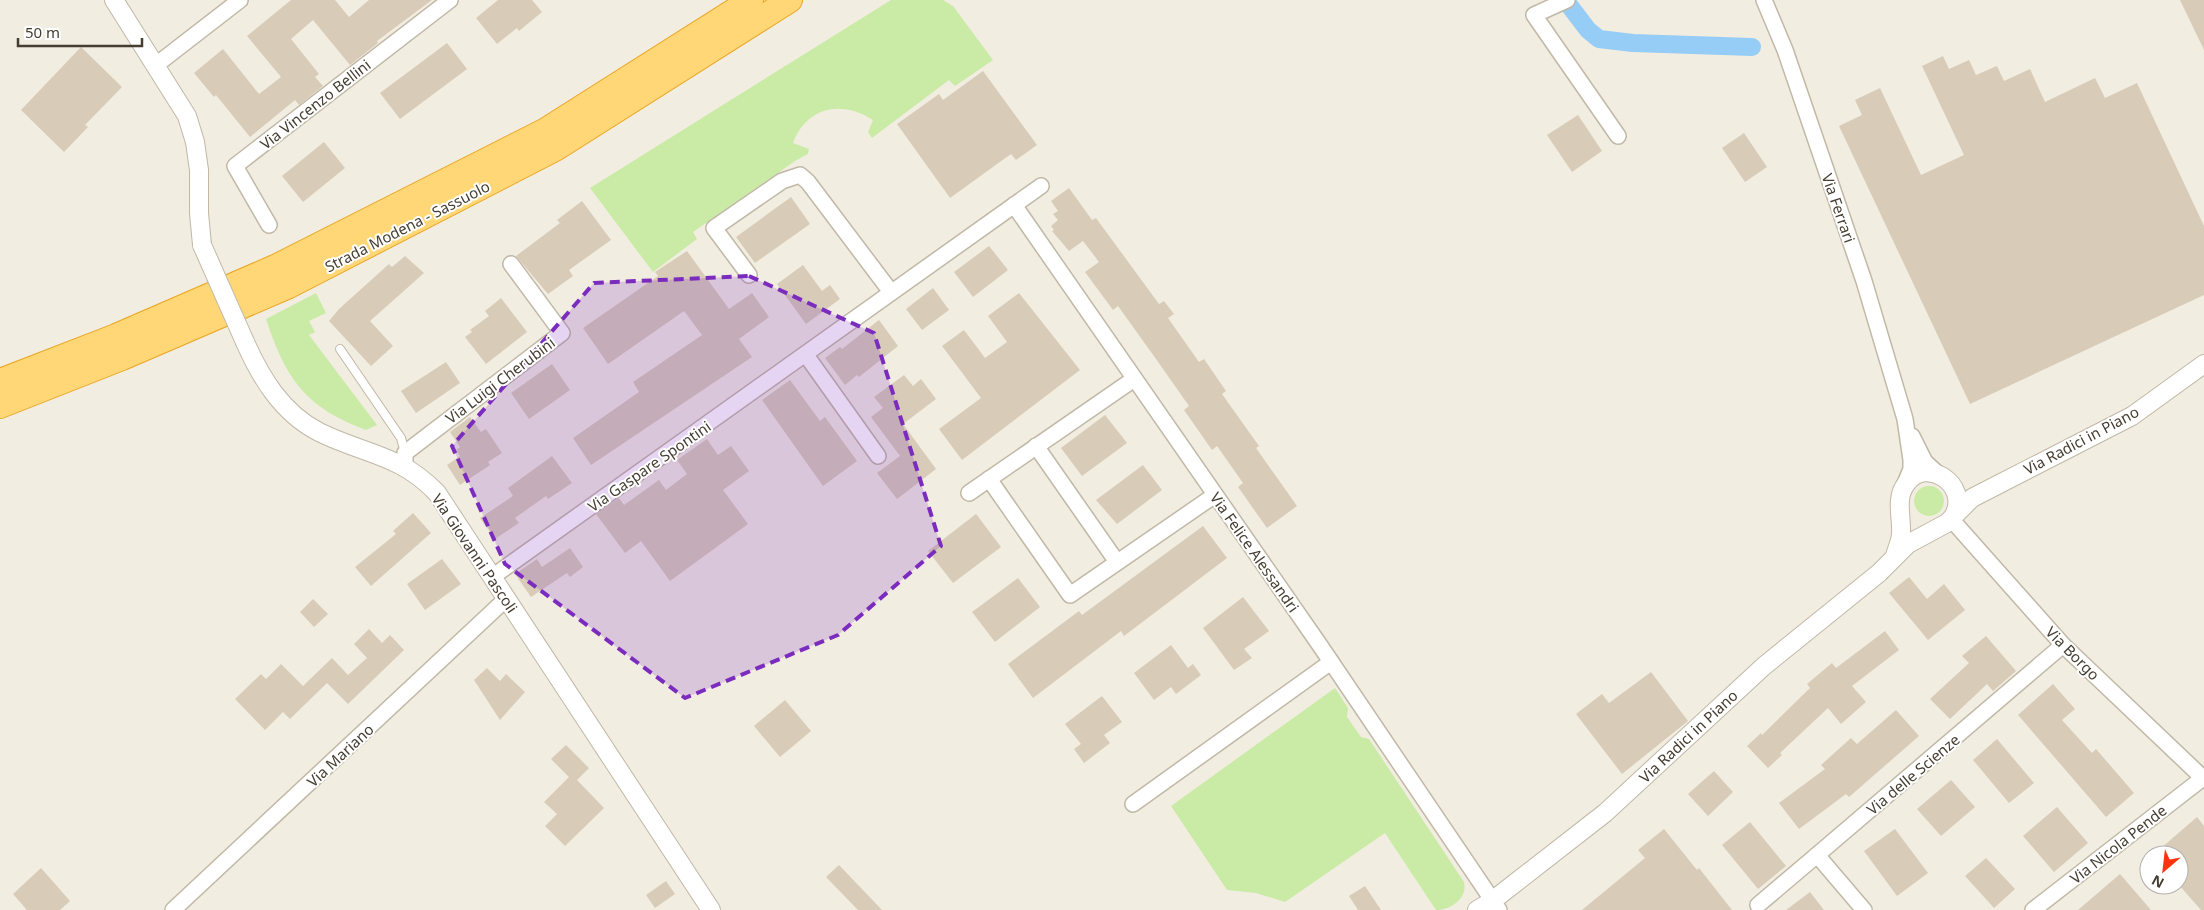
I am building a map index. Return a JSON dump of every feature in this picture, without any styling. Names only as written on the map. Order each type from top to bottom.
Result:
[{"type":"highway","name":"Strada Modena - Sassuolo","points":[[0,381],[116,336],[275,267],[546,130],[751,0]]},
{"type":"highway","name":"Strada Modena - Sassuolo","points":[[0,406],[122,358],[289,286],[555,149],[790,0]]},
{"type":"street","name":"Via Giovanni Pascoli","points":[[114,0],[187,116],[195,142],[199,170],[199,213],[202,245],[256,366],[270,388],[289,411],[319,432],[405,459],[437,493],[711,910]]},
{"type":"street","points":[[156,65],[240,0]]},
{"type":"street","points":[[1567,0],[1534,15],[1618,136]]},
{"type":"street","name":"Via Ferrari","points":[[1764,0],[1785,50],[1864,281],[1905,419],[1920,453],[1943,478]]},
{"type":"street","name":"Via Vincenzo Bellini","points":[[269,225],[234,166],[446,1]]},
{"type":"street","points":[[749,276],[714,228],[782,181],[800,175],[808,182],[891,292]]},
{"type":"street","name":"Via Gaspare Spontini","points":[[492,577],[1041,186]]},
{"type":"street","name":"Via Felice Alessandri","points":[[1014,205],[1496,905]]},
{"type":"street","name":"Via Luigi Cherubini","points":[[405,459],[562,333],[511,264]]},
{"type":"street","points":[[806,355],[878,456]]},
{"type":"street","name":"Via Radici in Piano","points":[[1477,910],[1496,905],[1605,813],[1764,666],[1879,573],[1894,556],[1915,539],[1947,521],[1972,498],[2006,478],[2063,452],[2132,416],[2204,364]]},
{"type":"street","points":[[969,493],[1134,379]]},
{"type":"street","name":"Via Ferrari","points":[[1902,496],[1911,460],[1905,419]]},
{"type":"street","points":[[1036,446],[1118,562]]},
{"type":"street","name":"Via Radici in Piano","points":[[1894,556],[1901,536],[1902,496],[1911,478],[1917,475],[1980,485],[2006,478]]},
{"type":"street","points":[[1902,496],[1906,518],[1910,523],[1923,529],[1947,521],[1957,497],[1943,478]]},
{"type":"street","points":[[989,479],[1070,595],[1215,495]]},
{"type":"street","name":"Via Borgo","points":[[1947,521],[2063,645],[2203,778]]},
{"type":"street","name":"Via Mariano","points":[[172,910],[506,599]]},
{"type":"street","name":"Via delle Scienze","points":[[1758,905],[2063,645]]},
{"type":"street","points":[[1133,804],[1330,662]]},
{"type":"street","name":"Via Nicola Pende","points":[[2033,910],[2203,778]]},
{"type":"street","points":[[1817,856],[1864,910]]},
{"type":"lane","points":[[340,349],[401,438],[405,459]]},
{"type":"highlighted area","points":[[749,276],[874,333],[941,546],[838,635],[685,698],[505,564],[452,446],[594,283]]},
{"type":"green space","points":[[891,0],[943,0],[953,6],[993,60],[955,86],[949,80],[872,138],[868,132],[873,120],[861,114],[838,109],[816,114],[799,131],[793,143],[809,149],[808,154],[795,161],[693,232],[697,239],[653,272],[590,188]]},
{"type":"green space","points":[[316,293],[326,313],[309,321],[315,332],[309,335],[377,425],[366,430],[327,411],[313,401],[301,388],[281,358],[266,319]]},
{"type":"green space","points":[[1929,486],[1940,490],[1944,501],[1940,512],[1929,516],[1918,512],[1914,501],[1918,490]]},
{"type":"green space","points":[[1335,688],[1348,708],[1347,717],[1361,737],[1369,739],[1464,882],[1465,888],[1461,898],[1453,905],[1436,910],[1385,833],[1285,902],[1256,893],[1227,890],[1171,806]]},
{"type":"building","points":[[291,0],[335,0],[349,17],[369,0],[432,0],[377,41],[378,43],[350,65],[313,20],[291,39],[319,74],[315,77],[323,86],[299,105],[295,100],[250,137],[216,95],[214,97],[194,73],[223,49],[259,94],[281,77],[247,36]]},
{"type":"building","points":[[498,0],[532,0],[542,12],[519,31],[517,28],[497,44],[476,18]]},
{"type":"building","points":[[2180,0],[2204,0],[2204,50]]},
{"type":"building","points":[[447,43],[467,69],[400,119],[380,93]]},
{"type":"building","points":[[81,47],[122,87],[85,125],[88,127],[64,152],[21,110]]},
{"type":"building","points":[[1943,56],[1949,69],[1969,60],[1976,75],[1997,66],[2004,81],[2030,69],[2045,102],[2095,78],[2105,98],[2137,83],[2204,226],[2204,295],[1970,404],[1839,126],[1862,115],[1855,100],[1880,88],[1921,175],[1964,155],[1922,66]]},
{"type":"building","points":[[983,71],[1037,145],[1016,160],[1011,154],[950,198],[897,124],[939,94],[943,100]]},
{"type":"building","points":[[1578,115],[1602,151],[1572,172],[1547,135]]},
{"type":"building","points":[[1744,133],[1767,167],[1745,182],[1722,148]]},
{"type":"building","points":[[324,142],[345,168],[303,202],[282,176]]},
{"type":"building","points":[[1069,188],[1092,220],[1096,218],[1159,304],[1164,301],[1174,314],[1168,318],[1199,362],[1204,359],[1226,391],[1222,394],[1259,446],[1256,448],[1297,506],[1267,528],[1238,487],[1243,483],[1217,446],[1212,450],[1184,410],[1189,406],[1156,359],[1118,306],[1113,310],[1085,272],[1099,262],[1083,241],[1069,251],[1052,231],[1054,230],[1051,226],[1058,220],[1053,214],[1058,211],[1051,201]]},
{"type":"building","points":[[791,197],[810,224],[755,263],[736,237]]},
{"type":"building","points":[[582,201],[611,240],[569,270],[573,276],[548,294],[516,256],[560,223],[557,220]]},
{"type":"building","points":[[989,246],[1008,270],[973,297],[954,272]]},
{"type":"building","points":[[687,251],[729,309],[752,293],[769,317],[739,339],[752,357],[591,465],[573,438],[639,392],[633,382],[702,335],[684,311],[608,364],[583,328],[658,276],[655,272]]},
{"type":"building","points":[[405,256],[424,273],[370,321],[393,346],[371,366],[329,321],[339,309],[389,264],[392,267]]},
{"type":"building","points":[[803,265],[822,291],[830,285],[840,299],[806,324],[777,284]]},
{"type":"building","points":[[933,288],[949,310],[922,330],[906,309]]},
{"type":"building","points":[[1019,293],[1080,370],[962,460],[939,429],[981,398],[942,346],[964,330],[985,358],[1007,342],[988,316]]},
{"type":"building","points":[[501,298],[527,332],[486,364],[465,337],[472,332],[470,330],[489,316],[485,311]]},
{"type":"building","points":[[879,320],[898,346],[859,377],[857,375],[845,385],[825,358],[840,347],[842,349]]},
{"type":"building","points":[[446,362],[460,383],[416,413],[401,391]]},
{"type":"building","points":[[552,364],[570,390],[529,419],[511,393]]},
{"type":"building","points":[[904,375],[913,386],[921,379],[936,399],[903,424],[936,469],[897,499],[877,473],[900,456],[871,417],[883,408],[874,397]]},
{"type":"building","points":[[790,380],[820,421],[825,417],[857,461],[823,486],[762,400]]},
{"type":"building","points":[[1105,415],[1127,443],[1082,476],[1061,448]]},
{"type":"building","points":[[470,417],[481,432],[486,429],[502,453],[488,462],[490,465],[460,485],[447,465],[460,456],[456,450],[460,447],[450,432]]},
{"type":"building","points":[[707,439],[718,455],[731,446],[749,471],[723,490],[748,524],[670,581],[641,541],[625,553],[596,514],[619,498],[624,505],[659,480],[666,490],[687,474],[677,460]]},
{"type":"building","points":[[552,456],[572,483],[548,499],[546,496],[515,518],[519,523],[495,539],[480,518],[513,496],[508,488]]},
{"type":"building","points":[[1143,465],[1162,490],[1117,524],[1096,500]]},
{"type":"building","points":[[413,513],[431,533],[371,586],[355,567],[396,534],[393,531]]},
{"type":"building","points":[[976,514],[1001,547],[953,583],[928,551]]},
{"type":"building","points":[[1203,526],[1227,558],[1124,636],[1121,631],[1033,698],[1008,664],[1079,611],[1082,615]]},
{"type":"building","points":[[570,548],[583,567],[570,577],[567,573],[531,597],[515,574],[537,559],[542,567]]},
{"type":"building","points":[[442,559],[461,584],[425,610],[407,584]]},
{"type":"building","points":[[1909,577],[1927,599],[1944,584],[1965,610],[1928,640],[1889,593]]},
{"type":"building","points":[[1018,578],[1040,607],[995,642],[972,612]]},
{"type":"building","points":[[1243,597],[1269,631],[1244,649],[1252,658],[1234,670],[1203,628]]},
{"type":"building","points":[[313,599],[328,614],[314,627],[300,612]]},
{"type":"building","points":[[369,629],[382,643],[390,635],[404,650],[348,704],[327,683],[290,719],[283,712],[265,730],[235,699],[261,674],[266,679],[281,664],[303,686],[332,658],[348,675],[367,658],[354,644]]},
{"type":"building","points":[[1885,631],[1899,650],[1852,686],[1866,702],[1841,724],[1828,708],[1780,753],[1782,755],[1768,768],[1747,746],[1761,733],[1762,735],[1810,688],[1807,684],[1832,663],[1836,668]]},
{"type":"building","points":[[1986,636],[2016,671],[1993,691],[1987,684],[1950,719],[1930,699],[1969,663],[1962,656]]},
{"type":"building","points":[[1171,645],[1188,668],[1193,664],[1201,675],[1176,694],[1171,687],[1154,700],[1134,673]]},
{"type":"building","points":[[487,668],[500,681],[506,674],[525,692],[500,720],[474,680]]},
{"type":"building","points":[[1651,672],[1688,721],[1622,774],[1576,714],[1602,694],[1609,703]]},
{"type":"building","points":[[2053,684],[2075,709],[2062,720],[2092,753],[2096,749],[2134,793],[2106,817],[2018,715]]},
{"type":"building","points":[[1102,696],[1122,722],[1104,735],[1110,743],[1084,763],[1074,749],[1081,744],[1065,724]]},
{"type":"building","points":[[785,700],[811,731],[780,757],[754,726]]},
{"type":"building","points":[[1896,710],[1919,736],[1849,797],[1846,794],[1799,829],[1779,803],[1825,769],[1821,765],[1851,738],[1857,744]]},
{"type":"building","points":[[1997,739],[2034,783],[2009,803],[1973,760]]},
{"type":"building","points":[[566,745],[589,768],[577,780],[604,808],[565,846],[545,826],[557,814],[544,802],[569,777],[551,759]]},
{"type":"building","points":[[1714,771],[1733,792],[1708,816],[1688,794]]},
{"type":"building","points":[[1951,780],[1975,807],[1941,836],[1917,809]]},
{"type":"building","points":[[2057,807],[2088,843],[2054,872],[2023,836]]},
{"type":"building","points":[[2197,817],[2204,826],[2204,910],[2201,910],[2188,895],[2189,845],[2165,845]]},
{"type":"building","points":[[1750,822],[1786,866],[1758,889],[1722,845]]},
{"type":"building","points":[[1664,829],[1697,870],[1699,868],[1732,910],[1582,910],[1645,858],[1638,850]]},
{"type":"building","points":[[1895,829],[1928,873],[1897,896],[1864,851]]},
{"type":"building","points":[[1986,858],[2015,889],[1994,908],[1965,876]]},
{"type":"building","points":[[839,865],[882,910],[858,910],[826,877]]},
{"type":"building","points":[[41,868],[70,901],[60,910],[27,910],[13,894]]},
{"type":"building","points":[[2120,874],[2151,910],[2078,910]]},
{"type":"building","points":[[666,881],[675,894],[655,908],[646,895]]},
{"type":"building","points":[[1365,886],[1381,910],[1358,910],[1349,896]]},
{"type":"building","points":[[1810,892],[1824,910],[1786,910]]},
{"type":"waterway","points":[[1569,5],[1588,30],[1599,39],[1633,43],[1752,47]]}]
